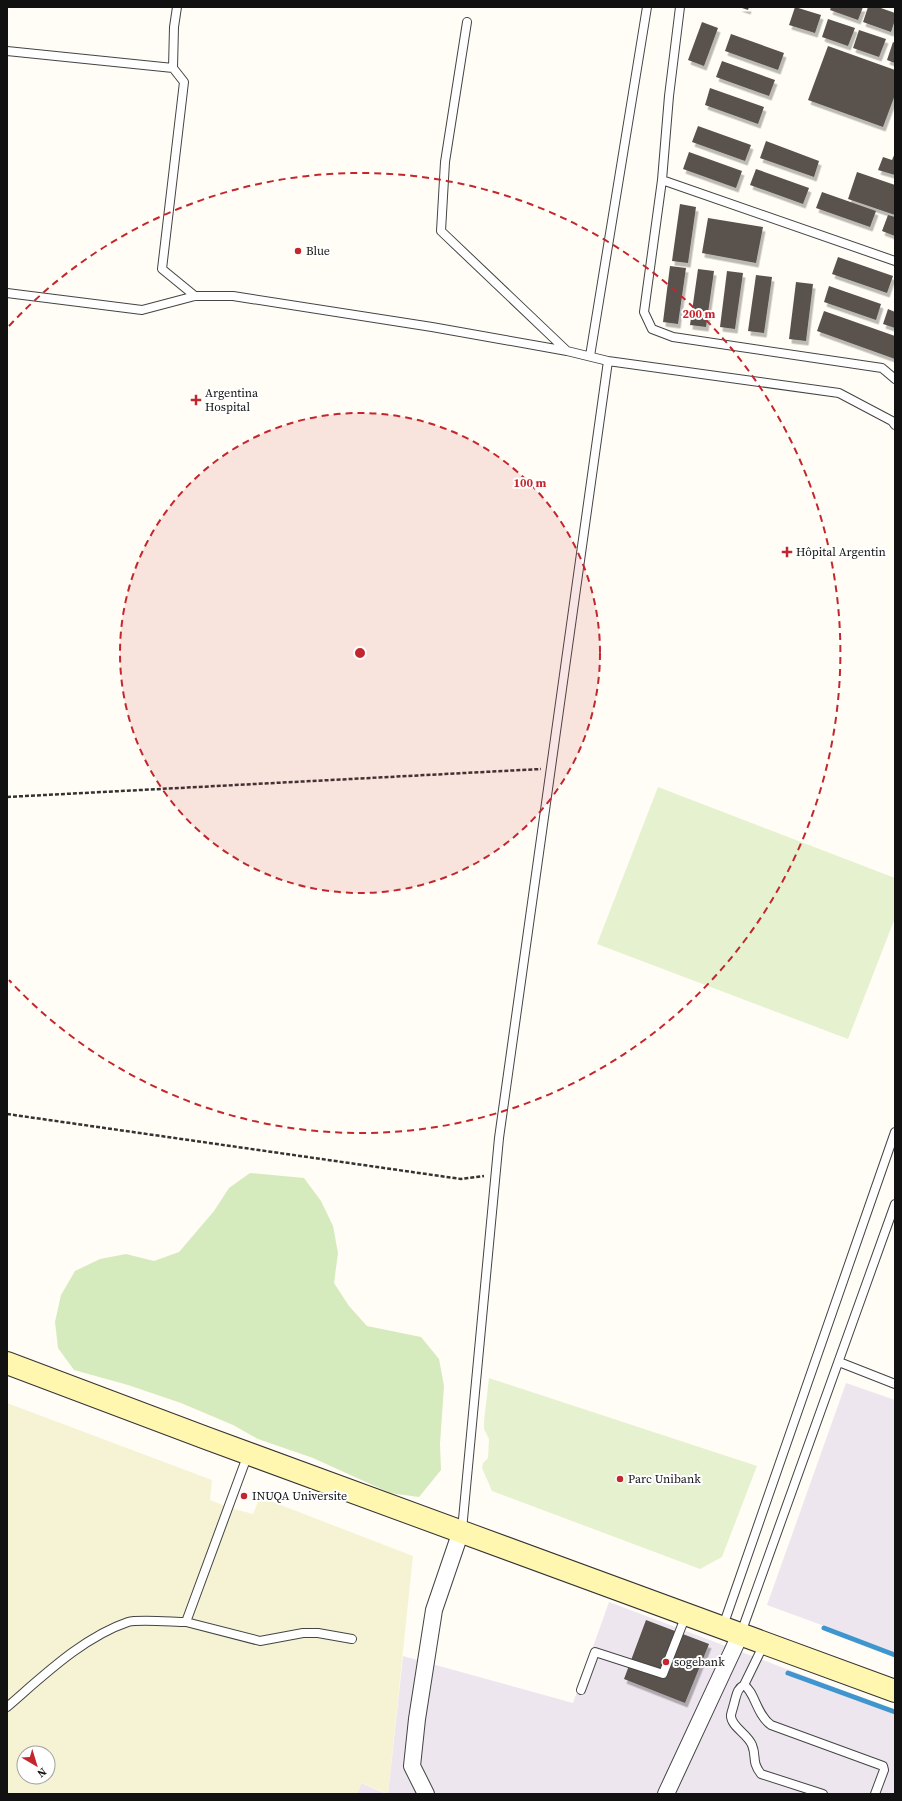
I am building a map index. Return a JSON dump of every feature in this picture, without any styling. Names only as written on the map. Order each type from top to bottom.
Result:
[{"type":"main road","points":[[7,1363],[895,1691]]},
{"type":"street","points":[[426,1794],[412,1766],[417,1719],[434,1610],[461,1531]]},
{"type":"street","points":[[666,1794],[732,1631]]},
{"type":"lane","points":[[177,7],[174,27],[173,68],[184,82],[162,269],[195,296]]},
{"type":"lane","points":[[590,356],[647,7]]},
{"type":"lane","points":[[680,7],[669,96],[662,180],[644,312],[652,329],[673,337],[882,368],[895,379]]},
{"type":"lane","points":[[467,22],[445,162],[441,231],[567,351]]},
{"type":"lane","points":[[7,51],[173,68]]},
{"type":"lane","points":[[662,180],[895,260]]},
{"type":"lane","points":[[7,292],[142,310],[195,296],[233,296],[432,327],[567,351],[608,360],[839,393],[892,421],[895,425]]},
{"type":"lane","points":[[461,1531],[499,1138],[608,360]]},
{"type":"lane","points":[[732,1631],[895,1132]]},
{"type":"lane","points":[[732,1631],[839,1362],[895,1204]]},
{"type":"lane","points":[[839,1362],[895,1384]]},
{"type":"lane","points":[[186,1622],[248,1453]]},
{"type":"lane","points":[[581,1690],[595,1652],[663,1674],[686,1614]]},
{"type":"lane","points":[[7,1707],[75,1651],[101,1635],[129,1622],[186,1622],[260,1641],[303,1633],[318,1633],[352,1639]]},
{"type":"lane","points":[[765,1643],[744,1685],[737,1691],[731,1717],[732,1721],[750,1739],[754,1751],[753,1761],[761,1774],[824,1794]]},
{"type":"lane","points":[[744,1685],[750,1690],[756,1706],[764,1720],[770,1725],[883,1766],[884,1770],[876,1794]]},
{"type":"path","points":[[7,797],[551,768]]},
{"type":"path","points":[[7,1114],[461,1179],[496,1174]]},
{"type":"shaded area","points":[[846,1383],[895,1400],[895,1652],[767,1605]]},
{"type":"shaded area","points":[[7,1403],[212,1480],[210,1500],[230,1508],[253,1514],[260,1497],[413,1556],[388,1794],[362,1783],[357,1794],[7,1794]]},
{"type":"shaded area","points":[[609,1602],[895,1710],[895,1794],[388,1794],[403,1656],[573,1703]]},
{"type":"shaded area","points":[[361,1783],[387,1794],[357,1794]]},
{"type":"green space","points":[[658,787],[895,878],[895,918],[848,1039],[597,944]]},
{"type":"green space","points":[[250,1173],[304,1178],[321,1201],[333,1226],[338,1253],[334,1283],[349,1306],[367,1326],[421,1337],[439,1359],[444,1386],[440,1444],[441,1470],[419,1497],[390,1493],[313,1458],[258,1439],[233,1425],[181,1403],[128,1385],[74,1370],[58,1348],[55,1322],[61,1295],[75,1271],[100,1259],[126,1254],[154,1261],[179,1252],[214,1211],[229,1188]]},
{"type":"green space","name":"Parc Unibank","points":[[489,1378],[757,1466],[722,1557],[700,1569],[492,1491],[482,1468],[483,1463],[488,1458],[489,1439],[484,1429],[484,1421]]},
{"type":"building","points":[[739,7],[749,7],[748,10]]},
{"type":"building","points":[[795,7],[821,15],[815,33],[789,25]]},
{"type":"building","points":[[831,7],[863,7],[858,20],[830,10]]},
{"type":"building","points":[[868,7],[878,7],[895,13],[895,20],[891,32],[863,22]]},
{"type":"building","points":[[828,19],[855,28],[848,46],[822,37]]},
{"type":"building","points":[[702,22],[718,28],[704,66],[688,60]]},
{"type":"building","points":[[859,30],[886,39],[879,57],[853,48]]},
{"type":"building","points":[[731,34],[784,53],[778,70],[725,51]]},
{"type":"building","points":[[893,42],[895,43],[895,63],[887,60]]},
{"type":"building","points":[[828,46],[895,70],[895,95],[883,127],[808,100]]},
{"type":"building","points":[[722,61],[775,80],[769,96],[716,77]]},
{"type":"building","points":[[710,88],[764,107],[758,124],[705,105]]},
{"type":"building","points":[[698,126],[751,145],[745,161],[692,142]]},
{"type":"building","points":[[766,141],[819,161],[814,177],[760,158]]},
{"type":"building","points":[[689,152],[742,171],[736,188],[683,169]]},
{"type":"building","points":[[895,153],[895,175],[878,170],[883,157],[892,160]]},
{"type":"building","points":[[756,169],[809,188],[803,204],[750,185]]},
{"type":"building","points":[[857,172],[895,185],[895,215],[848,199]]},
{"type":"building","points":[[822,192],[876,211],[870,227],[816,208]]},
{"type":"building","points":[[680,204],[696,207],[688,263],[672,261]]},
{"type":"building","points":[[888,215],[895,217],[895,236],[882,231]]},
{"type":"building","points":[[708,218],[763,227],[756,263],[702,253]]},
{"type":"building","points":[[838,257],[893,276],[887,293],[832,274]]},
{"type":"building","points":[[670,266],[686,268],[678,324],[663,322]]},
{"type":"building","points":[[698,269],[714,271],[706,327],[690,325]]},
{"type":"building","points":[[727,271],[743,273],[735,329],[720,327]]},
{"type":"building","points":[[756,275],[772,277],[764,333],[748,331]]},
{"type":"building","points":[[796,282],[813,284],[806,341],[789,339]]},
{"type":"building","points":[[829,286],[881,304],[876,320],[824,302]]},
{"type":"building","points":[[888,309],[895,312],[895,328],[883,324]]},
{"type":"building","points":[[824,311],[895,336],[895,359],[817,331]]},
{"type":"building","name":"sogebank","points":[[646,1620],[709,1644],[685,1703],[624,1679]]},
{"type":"waterway","points":[[824,1628],[895,1655]]},
{"type":"waterway","points":[[788,1673],[895,1712]]},
{"type":"place","name":"Blue","points":[[298,251]]},
{"type":"place","name":"Argentina Hospital","points":[[196,400]]},
{"type":"place","name":"Hôpital Argentin","points":[[787,552]]},
{"type":"place","name":"Parc Unibank","points":[[620,1479]]},
{"type":"place","name":"INUQA Universite","points":[[244,1496]]},
{"type":"place","name":"sogebank","points":[[666,1662]]}]
